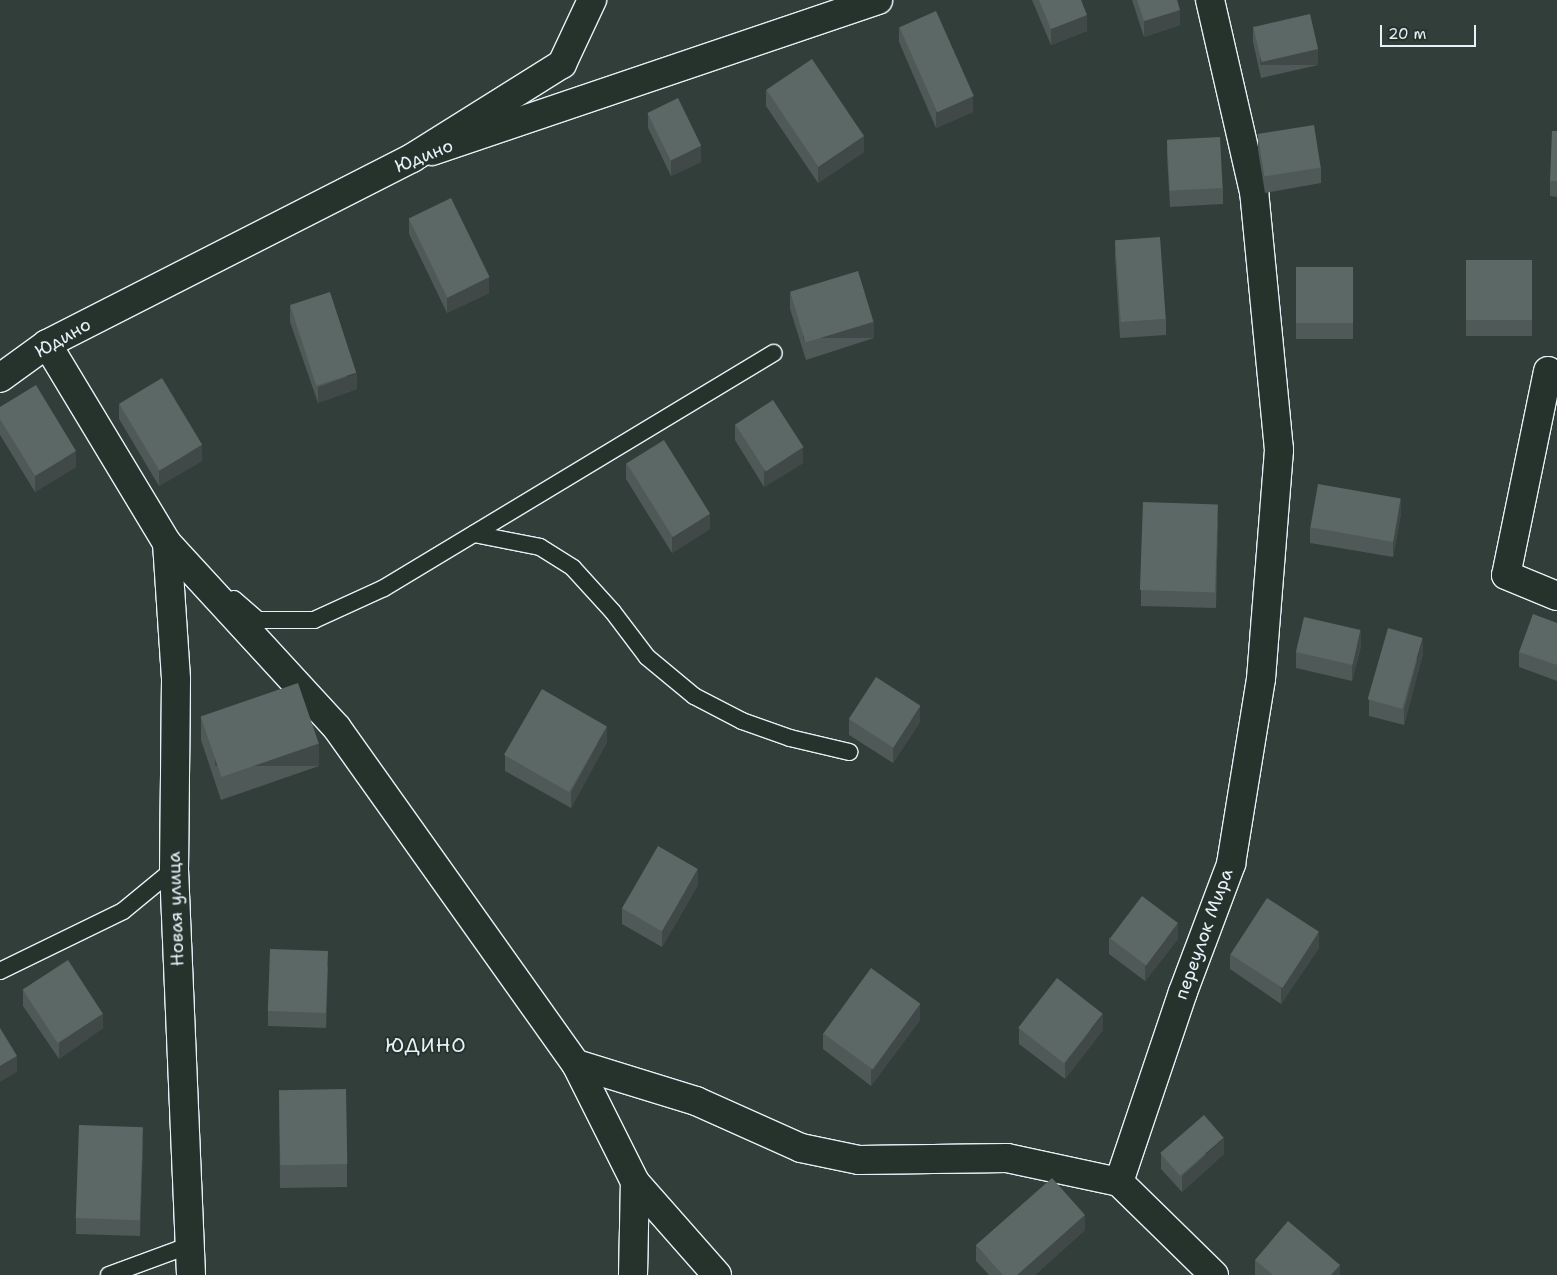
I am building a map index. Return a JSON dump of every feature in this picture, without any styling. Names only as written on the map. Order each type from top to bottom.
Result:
[{"type":"street","points":[[412,158],[562,64],[592,0]]},
{"type":"street","name":"Юдино","points":[[0,378],[47,344],[412,158],[878,0]]},
{"type":"street","name":"переулок Мира","points":[[1119,1182],[1182,992],[1231,864],[1261,679],[1279,450],[1254,192],[1210,0]]},
{"type":"street","points":[[47,344],[167,543],[338,728],[576,1064],[635,1182],[717,1275]]},
{"type":"street","points":[[1548,371],[1506,575],[1557,596]]},
{"type":"street","name":"Новая улица","points":[[167,543],[176,680],[174,869],[191,1275]]},
{"type":"street","points":[[576,1064],[696,1101],[801,1148],[859,1160],[1007,1158],[1119,1182],[1214,1275]]},
{"type":"street","points":[[632,1275],[635,1182]]},
{"type":"lane","points":[[167,543],[258,620],[314,620],[384,588],[774,353]]},
{"type":"lane","points":[[474,534],[540,547],[573,568],[613,612],[647,657],[694,696],[758,726],[790,738],[849,752]]},
{"type":"lane","points":[[0,971],[123,911],[174,869]]},
{"type":"lane","points":[[109,1275],[190,1244]]},
{"type":"building","points":[[1039,0],[1081,0],[1087,15],[1051,29]]},
{"type":"building","points":[[1137,0],[1177,0],[1180,10],[1144,21]]},
{"type":"building","points":[[936,11],[974,96],[937,112],[899,27]]},
{"type":"building","points":[[1310,14],[1318,49],[1262,62],[1253,27]]},
{"type":"building","points":[[812,59],[864,136],[818,167],[766,90]]},
{"type":"building","points":[[678,98],[701,146],[671,161],[647,113]]},
{"type":"building","points":[[1314,125],[1321,167],[1264,176],[1258,134]]},
{"type":"building","points":[[1552,131],[1557,131],[1557,181],[1550,181]]},
{"type":"building","points":[[1220,137],[1223,188],[1170,191],[1167,140]]},
{"type":"building","points":[[451,198],[490,277],[447,298],[409,219]]},
{"type":"building","points":[[1160,237],[1166,319],[1121,322],[1115,240]]},
{"type":"building","points":[[1466,260],[1532,260],[1532,320],[1466,320]]},
{"type":"building","points":[[1296,267],[1353,267],[1353,323],[1296,323]]},
{"type":"building","points":[[858,271],[873,322],[806,342],[790,292]]},
{"type":"building","points":[[330,292],[356,373],[316,386],[290,305]]},
{"type":"building","points":[[162,378],[202,445],[159,471],[119,404]]},
{"type":"building","points":[[36,385],[76,451],[35,476],[0,419],[0,407]]},
{"type":"building","points":[[773,400],[803,447],[766,471],[735,425]]},
{"type":"building","points":[[664,440],[710,514],[673,537],[627,463]]},
{"type":"building","points":[[1318,484],[1401,499],[1393,542],[1310,527]]},
{"type":"building","points":[[1143,502],[1218,505],[1215,593],[1140,590]]},
{"type":"building","points":[[1533,614],[1557,623],[1557,665],[1519,652]]},
{"type":"building","points":[[1304,617],[1361,630],[1352,665],[1296,652]]},
{"type":"building","points":[[1388,628],[1423,638],[1402,709],[1368,699]]},
{"type":"building","points":[[876,677],[920,706],[893,748],[849,719]]},
{"type":"building","points":[[298,683],[319,744],[221,777],[201,717]]},
{"type":"building","points":[[542,689],[607,726],[569,792],[504,755]]},
{"type":"building","points":[[658,846],[698,869],[662,931],[622,908]]},
{"type":"building","points":[[1142,896],[1178,923],[1146,965],[1110,938]]},
{"type":"building","points":[[1267,898],[1319,932],[1283,988],[1231,954]]},
{"type":"building","points":[[270,949],[328,951],[326,1013],[268,1011]]},
{"type":"building","points":[[68,960],[103,1014],[58,1043],[23,989]]},
{"type":"building","points":[[871,968],[920,1004],[873,1069],[823,1034]]},
{"type":"building","points":[[1057,978],[1103,1014],[1064,1063],[1018,1028]]},
{"type":"building","points":[[0,1028],[17,1056],[0,1066]]},
{"type":"building","points":[[346,1089],[347,1164],[280,1165],[279,1090]]},
{"type":"building","points":[[1204,1115],[1224,1138],[1180,1176],[1160,1153]]},
{"type":"building","points":[[79,1125],[143,1127],[140,1220],[76,1218]]},
{"type":"building","points":[[1052,1178],[1085,1215],[1017,1275],[1003,1275],[976,1245]]},
{"type":"building","points":[[1288,1221],[1340,1265],[1331,1275],[1273,1275],[1255,1260]]},
{"type":"district","name":"ЮДИНО","points":[[426,1045]]}]
